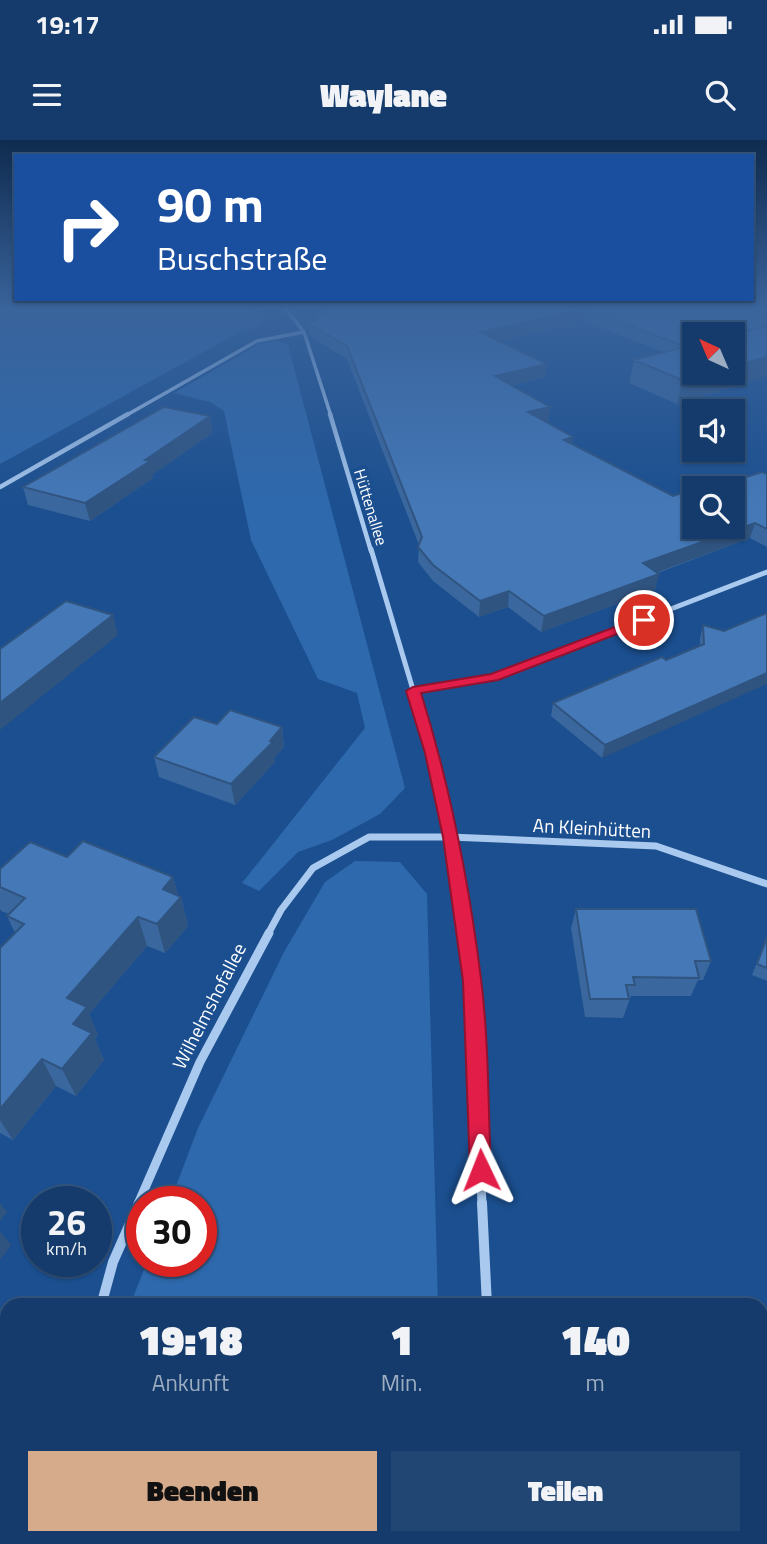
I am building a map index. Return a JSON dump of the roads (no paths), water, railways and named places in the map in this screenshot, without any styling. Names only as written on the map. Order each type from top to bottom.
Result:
[{"type":"street","points":[[0,487],[200,374]]},
{"type":"street","name":"Hüttenallee","points":[[317,374],[413,691]]},
{"type":"street","points":[[487,1298],[472,981],[450,837],[432,753],[413,691],[494,677],[767,572]]},
{"type":"street","name":"Wilhelmshofallee","points":[[103,1298],[113,1262],[200,1062],[281,910],[305,878],[313,868],[369,837],[450,837]]},
{"type":"street","name":"An Kleinhütten","points":[[450,837],[656,846],[767,884]]}]
